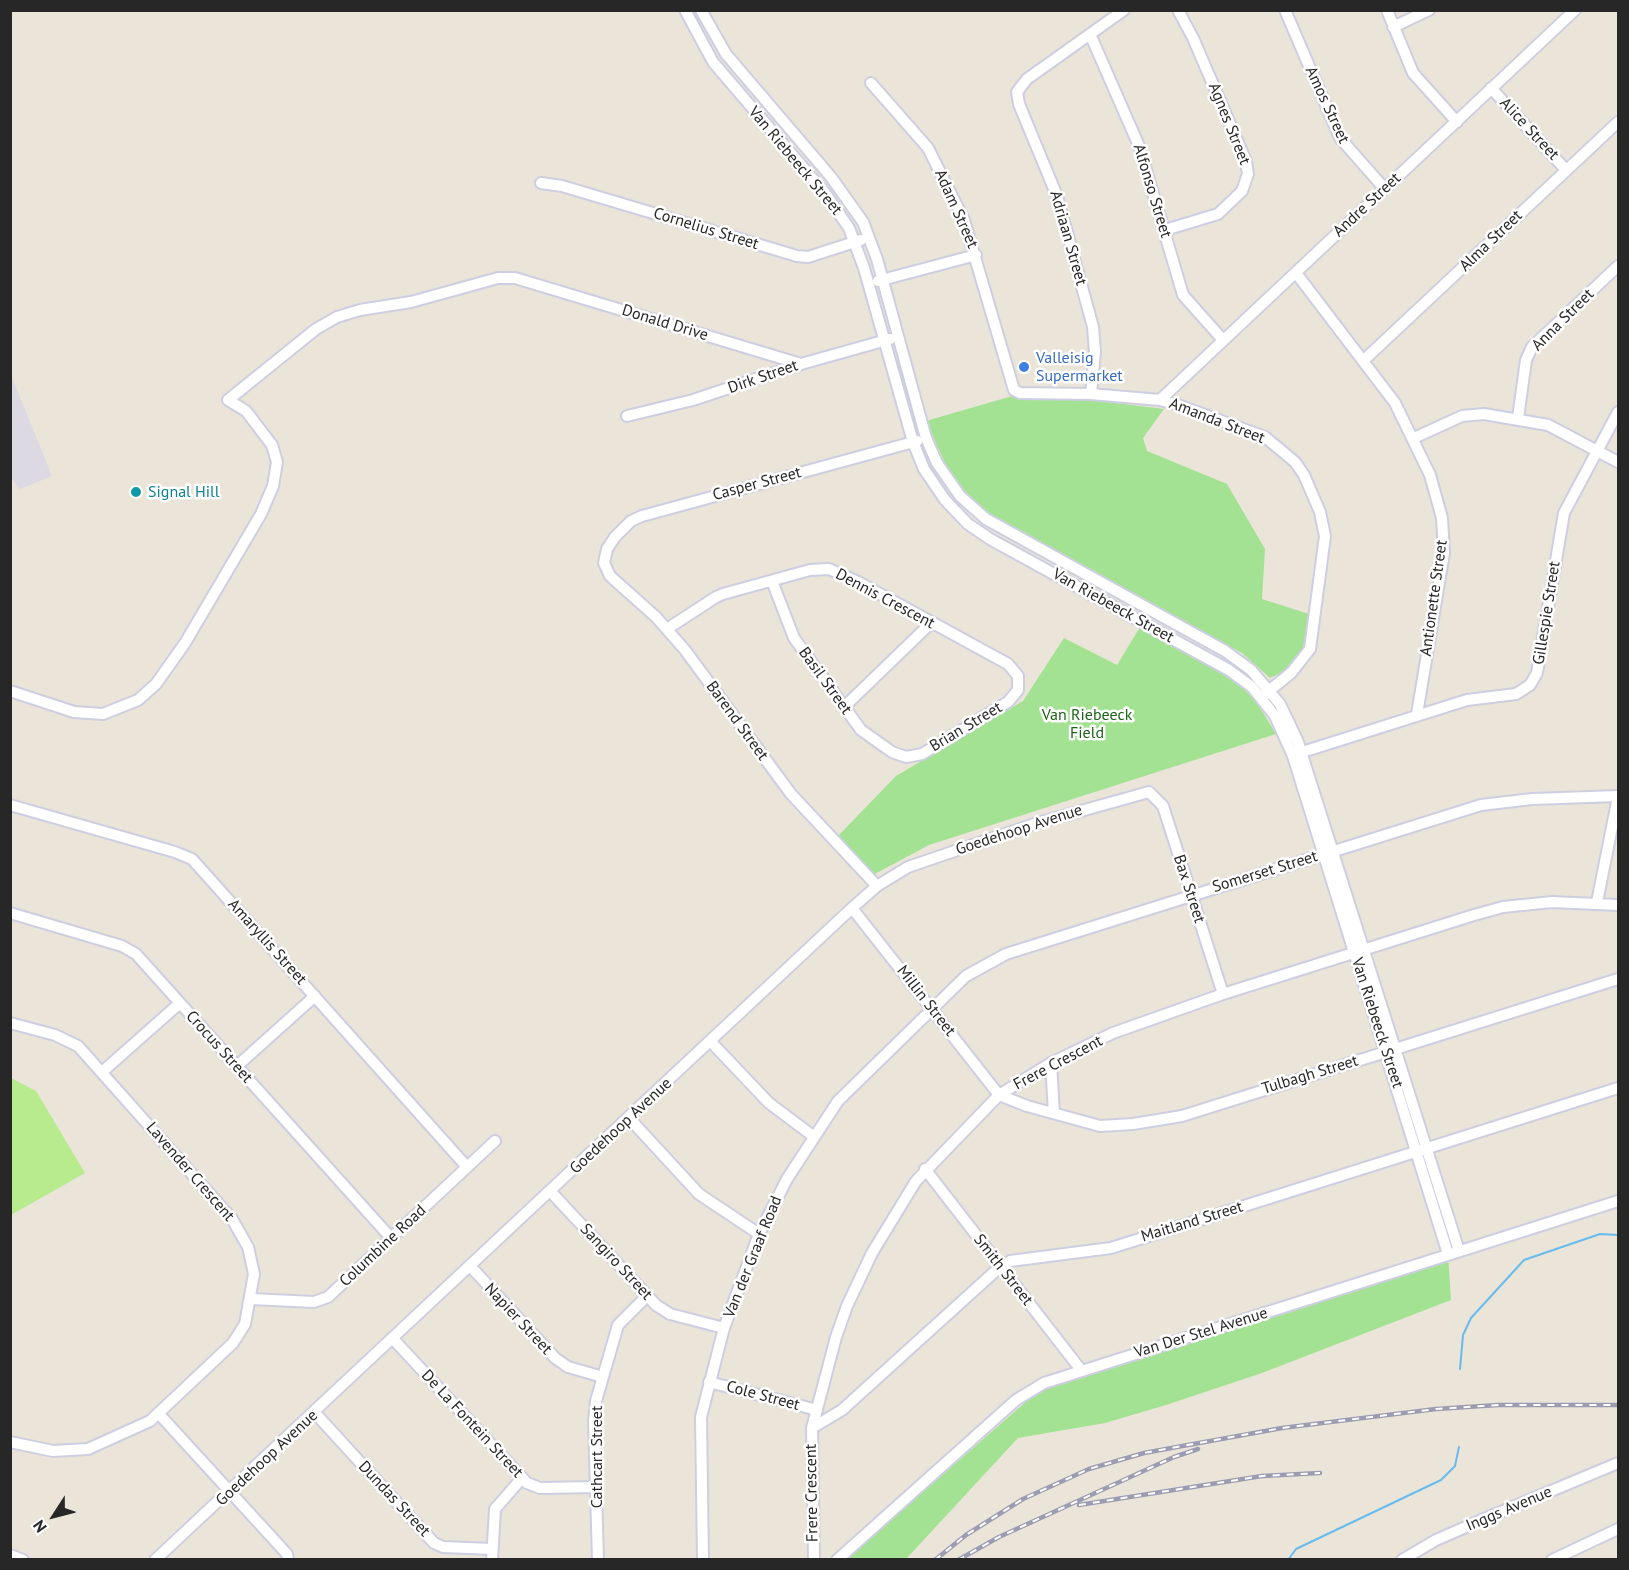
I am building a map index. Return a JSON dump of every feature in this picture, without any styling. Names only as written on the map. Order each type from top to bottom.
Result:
[{"type":"street","name":"Van Riebeeck Street","points":[[685,10],[713,62],[835,205],[855,242],[913,442],[938,491],[952,509],[974,528],[1219,664],[1242,680],[1275,716],[1297,754]]},
{"type":"street","name":"Van Riebeeck Street","points":[[701,10],[726,54],[831,177],[850,202],[870,238],[926,438],[950,483],[982,516],[1225,651],[1251,670],[1270,690],[1287,716],[1454,1252]]},
{"type":"street","points":[[1090,34],[1124,10]]},
{"type":"street","name":"Agnes Street","points":[[1165,230],[1211,218],[1222,211],[1242,191],[1248,174],[1246,161],[1193,38],[1178,10]]},
{"type":"street","name":"Amos Street","points":[[1285,10],[1340,138],[1384,188]]},
{"type":"street","points":[[1387,10],[1413,72],[1456,122]]},
{"type":"street","points":[[1393,27],[1429,10]]},
{"type":"street","name":"Andre Street","points":[[1160,400],[1575,10]]},
{"type":"street","name":"Adriaan Street","points":[[1090,34],[1019,87],[1017,100],[1057,196],[1094,327],[1095,352],[1091,394]]},
{"type":"street","name":"Alfonso Street","points":[[1090,34],[1139,146],[1185,300],[1223,340]]},
{"type":"street","name":"Adam Street","points":[[872,83],[928,148],[964,220],[1013,388]]},
{"type":"street","name":"Alice Street","points":[[1491,88],[1566,170]]},
{"type":"street","name":"Alma Street","points":[[1364,360],[1618,122]]},
{"type":"street","name":"Cornelius Street","points":[[541,183],[571,189],[797,256],[807,256],[870,238]]},
{"type":"street","points":[[869,284],[976,255]]},
{"type":"street","name":"Anna Street","points":[[1518,418],[1526,360],[1532,347],[1618,266]]},
{"type":"street","name":"Antionette Street","points":[[1296,273],[1395,403],[1430,475],[1442,518],[1444,542],[1417,714]]},
{"type":"street","name":"Donald Drive","points":[[10,691],[74,712],[103,714],[140,698],[156,684],[261,514],[274,480],[276,457],[272,445],[243,408],[228,400],[316,329],[337,317],[360,310],[411,302],[498,278],[515,278],[801,364]]},
{"type":"street","name":"Dirk Street","points":[[627,416],[693,400],[801,364],[898,337]]},
{"type":"street","name":"Amanda Street","points":[[1013,388],[1020,393],[1091,394],[1160,400],[1194,410],[1265,437],[1299,467],[1314,494],[1325,536],[1310,649],[1303,661],[1260,697]]},
{"type":"street","name":"Gillespie Street","points":[[1297,754],[1467,699],[1516,694],[1533,680],[1562,520],[1618,412]]},
{"type":"street","points":[[1414,438],[1468,414],[1518,418],[1548,425],[1618,462]]},
{"type":"street","name":"Casper Street","points":[[604,554],[624,528],[642,516],[926,438]]},
{"type":"street","name":"Barend Street","points":[[604,554],[604,563],[610,576],[667,629],[785,786],[877,886]]},
{"type":"street","name":"Dennis Crescent","points":[[667,629],[709,600],[815,569],[835,571],[1013,667],[1018,676],[1019,687]]},
{"type":"street","name":"Basil Street","points":[[772,581],[790,632],[844,707],[868,736],[891,752],[906,757]]},
{"type":"street","points":[[844,707],[931,623]]},
{"type":"street","name":"Brian Street","points":[[906,757],[922,754],[1008,702],[1019,687]]},
{"type":"street","name":"Goedehoop Avenue","points":[[155,1560],[394,1340],[877,886],[924,860],[1146,791]]},
{"type":"street","name":"Bax Street","points":[[1146,791],[1157,797],[1163,806],[1223,994]]},
{"type":"street","points":[[1597,902],[1618,797]]},
{"type":"street","name":"Somerset Street","points":[[931,1007],[966,976],[1006,954],[1328,852],[1490,803],[1618,797]]},
{"type":"street","name":"Amaryllis Street","points":[[10,805],[185,855],[200,866],[467,1167]]},
{"type":"street","name":"Frere Crescent","points":[[814,1560],[810,1459],[812,1428],[836,1336],[858,1280],[895,1213],[925,1169],[999,1095],[1052,1063],[1113,1033],[1223,994],[1503,907],[1569,901],[1618,905]]},
{"type":"street","name":"Millin Street","points":[[852,908],[999,1095]]},
{"type":"street","name":"Crocus Street","points":[[10,913],[129,949],[237,1065],[391,1238]]},
{"type":"street","name":"Tulbagh Street","points":[[999,1095],[1054,1113],[1109,1127],[1163,1120],[1618,979]]},
{"type":"street","points":[[237,1065],[315,996]]},
{"type":"street","points":[[102,1072],[180,1004]]},
{"type":"street","name":"Van der Graaf Road","points":[[703,1560],[699,1438],[701,1417],[724,1328],[759,1234],[776,1197],[813,1136],[838,1101],[931,1007]]},
{"type":"street","name":"Lavender Crescent","points":[[10,1023],[71,1041],[102,1072],[239,1228],[252,1263],[251,1299],[245,1324],[233,1343],[159,1414],[88,1449],[52,1451],[10,1442]]},
{"type":"street","points":[[711,1042],[769,1103],[813,1136]]},
{"type":"street","points":[[1052,1063],[1054,1113]]},
{"type":"street","name":"Maitland Street","points":[[812,1428],[842,1410],[1001,1266],[1016,1259],[1111,1248],[1618,1088]]},
{"type":"street","points":[[629,1118],[699,1194],[759,1234]]},
{"type":"street","name":"Columbine Road","points":[[251,1299],[314,1302],[323,1300],[495,1141]]},
{"type":"street","name":"Smith Street","points":[[925,1169],[1081,1370]]},
{"type":"street","name":"Sangiro Street","points":[[551,1192],[646,1297],[670,1314],[724,1328]]},
{"type":"street","name":"Van Der Stel Avenue","points":[[837,1560],[1016,1400],[1054,1378],[1618,1201]]},
{"type":"street","name":"Napier Street","points":[[471,1267],[555,1358],[568,1367],[603,1377]]},
{"type":"street","name":"Cathcart Street","points":[[598,1560],[595,1412],[618,1325],[646,1297]]},
{"type":"street","name":"De La Fontein Street","points":[[394,1340],[522,1478],[540,1488],[597,1487]]},
{"type":"street","name":"Cole Street","points":[[709,1382],[817,1410]]},
{"type":"street","name":"Dundas Street","points":[[315,1413],[434,1543],[443,1547],[492,1554]]},
{"type":"street","points":[[159,1414],[287,1554],[288,1560]]},
{"type":"street","name":"Inggs Avenue","points":[[1402,1560],[1436,1540],[1618,1462]]},
{"type":"street","points":[[492,1554],[495,1509],[522,1478]]},
{"type":"street","points":[[1552,1560],[1618,1529]]},
{"type":"street","points":[[10,1555],[23,1560]]},
{"type":"shaded area","points":[[11,375],[52,476],[20,489],[11,478]]},
{"type":"green space","points":[[1012,396],[1091,400],[1164,409],[1143,438],[1147,451],[1227,484],[1265,549],[1262,599],[1309,614],[1305,641],[1298,660],[1285,671],[1270,678],[1242,653],[982,511],[949,472],[926,421]]},
{"type":"green space","name":"Van Riebeeck Field","points":[[1140,627],[1233,678],[1256,701],[1276,734],[929,845],[873,875],[838,836],[896,776],[1023,701],[1064,638],[1117,665]]},
{"type":"green space","points":[[11,1078],[36,1091],[85,1173],[11,1215]]},
{"type":"green space","points":[[1448,1254],[1451,1300],[1262,1373],[1166,1405],[1105,1423],[1018,1438],[906,1559],[845,1560],[1036,1393],[1085,1374]]},
{"type":"waterway","points":[[1460,1369],[1463,1335],[1471,1318],[1524,1260],[1600,1234],[1618,1235]]},
{"type":"waterway","points":[[1288,1560],[1296,1549],[1441,1480],[1455,1466],[1459,1447]]},
{"type":"railway","points":[[935,1560],[966,1535],[1023,1499],[1089,1469],[1144,1453],[1282,1428],[1436,1409],[1498,1405],[1618,1405]]},
{"type":"railway","points":[[958,1560],[999,1537],[1174,1457],[1198,1449]]},
{"type":"railway","points":[[1079,1505],[1262,1476],[1320,1473]]},
{"type":"place","name":"Valleisig Supermarket","points":[[1024,367]]},
{"type":"place","name":"Signal Hill","points":[[136,492]]}]
